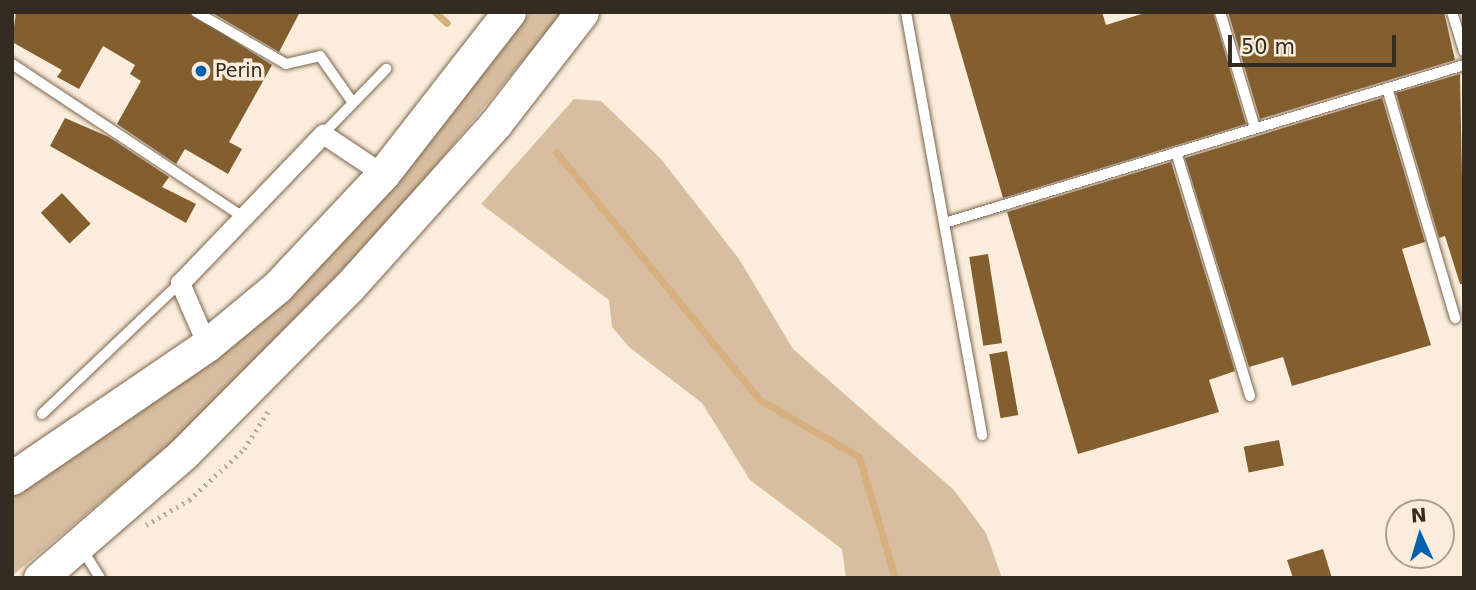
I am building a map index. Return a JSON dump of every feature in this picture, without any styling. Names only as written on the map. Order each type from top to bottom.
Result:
[{"type":"highway","points":[[12,478],[207,345],[277,287],[383,174],[509,12]]},
{"type":"highway","points":[[40,578],[183,454],[349,287],[496,123],[582,12]]},
{"type":"street","points":[[207,345],[180,283],[323,134],[383,174]]},
{"type":"lane","points":[[196,12],[286,64],[320,56],[353,103]]},
{"type":"lane","points":[[906,12],[948,222],[982,435]]},
{"type":"lane","points":[[1220,12],[1255,128]]},
{"type":"lane","points":[[1452,12],[1464,51]]},
{"type":"lane","points":[[12,64],[243,217]]},
{"type":"lane","points":[[948,222],[1464,65]]},
{"type":"lane","points":[[323,134],[386,69]]},
{"type":"lane","points":[[1387,88],[1455,318]]},
{"type":"lane","points":[[1176,152],[1250,396]]},
{"type":"lane","points":[[42,414],[180,283]]},
{"type":"lane","points":[[80,545],[100,578]]},
{"type":"shaded area","points":[[531,12],[563,12],[380,233],[193,425],[12,576],[12,493],[420,148]]},
{"type":"shaded area","points":[[574,99],[601,101],[661,159],[739,259],[793,349],[954,490],[986,533],[1002,578],[846,578],[842,549],[750,480],[702,403],[629,347],[612,327],[609,300],[481,204]]},
{"type":"building","points":[[16,12],[189,12],[272,65],[229,142],[242,149],[228,174],[185,149],[176,164],[117,124],[141,81],[130,74],[135,65],[103,46],[79,89],[57,77],[62,70],[12,42]]},
{"type":"building","points":[[211,12],[300,12],[279,52]]},
{"type":"building","points":[[949,12],[1102,12],[1106,25],[1148,12],[1213,12],[1246,124],[1003,198]]},
{"type":"building","points":[[1228,12],[1444,12],[1455,60],[1260,119]]},
{"type":"building","points":[[1460,74],[1464,284],[1460,284],[1445,236],[1439,238],[1396,93]]},
{"type":"building","points":[[1382,98],[1425,242],[1402,249],[1431,345],[1292,386],[1283,357],[1249,367],[1185,158]]},
{"type":"building","points":[[65,118],[109,137],[169,177],[162,187],[196,204],[186,223],[50,146]]},
{"type":"building","points":[[1171,162],[1235,371],[1209,380],[1219,412],[1078,454],[1007,212]]},
{"type":"building","points":[[62,193],[91,224],[69,243],[41,213]]},
{"type":"building","points":[[988,254],[1002,343],[983,346],[969,257]]},
{"type":"building","points":[[1007,351],[1018,415],[1001,418],[989,354]]},
{"type":"building","points":[[1279,440],[1284,466],[1249,472],[1244,447]]},
{"type":"building","points":[[1323,549],[1332,578],[1293,578],[1287,560]]},
{"type":"waterway","points":[[435,12],[447,23]]},
{"type":"waterway","points":[[556,152],[760,400],[859,457],[895,578]]},
{"type":"place","name":"Perin","points":[[201,71]]}]
